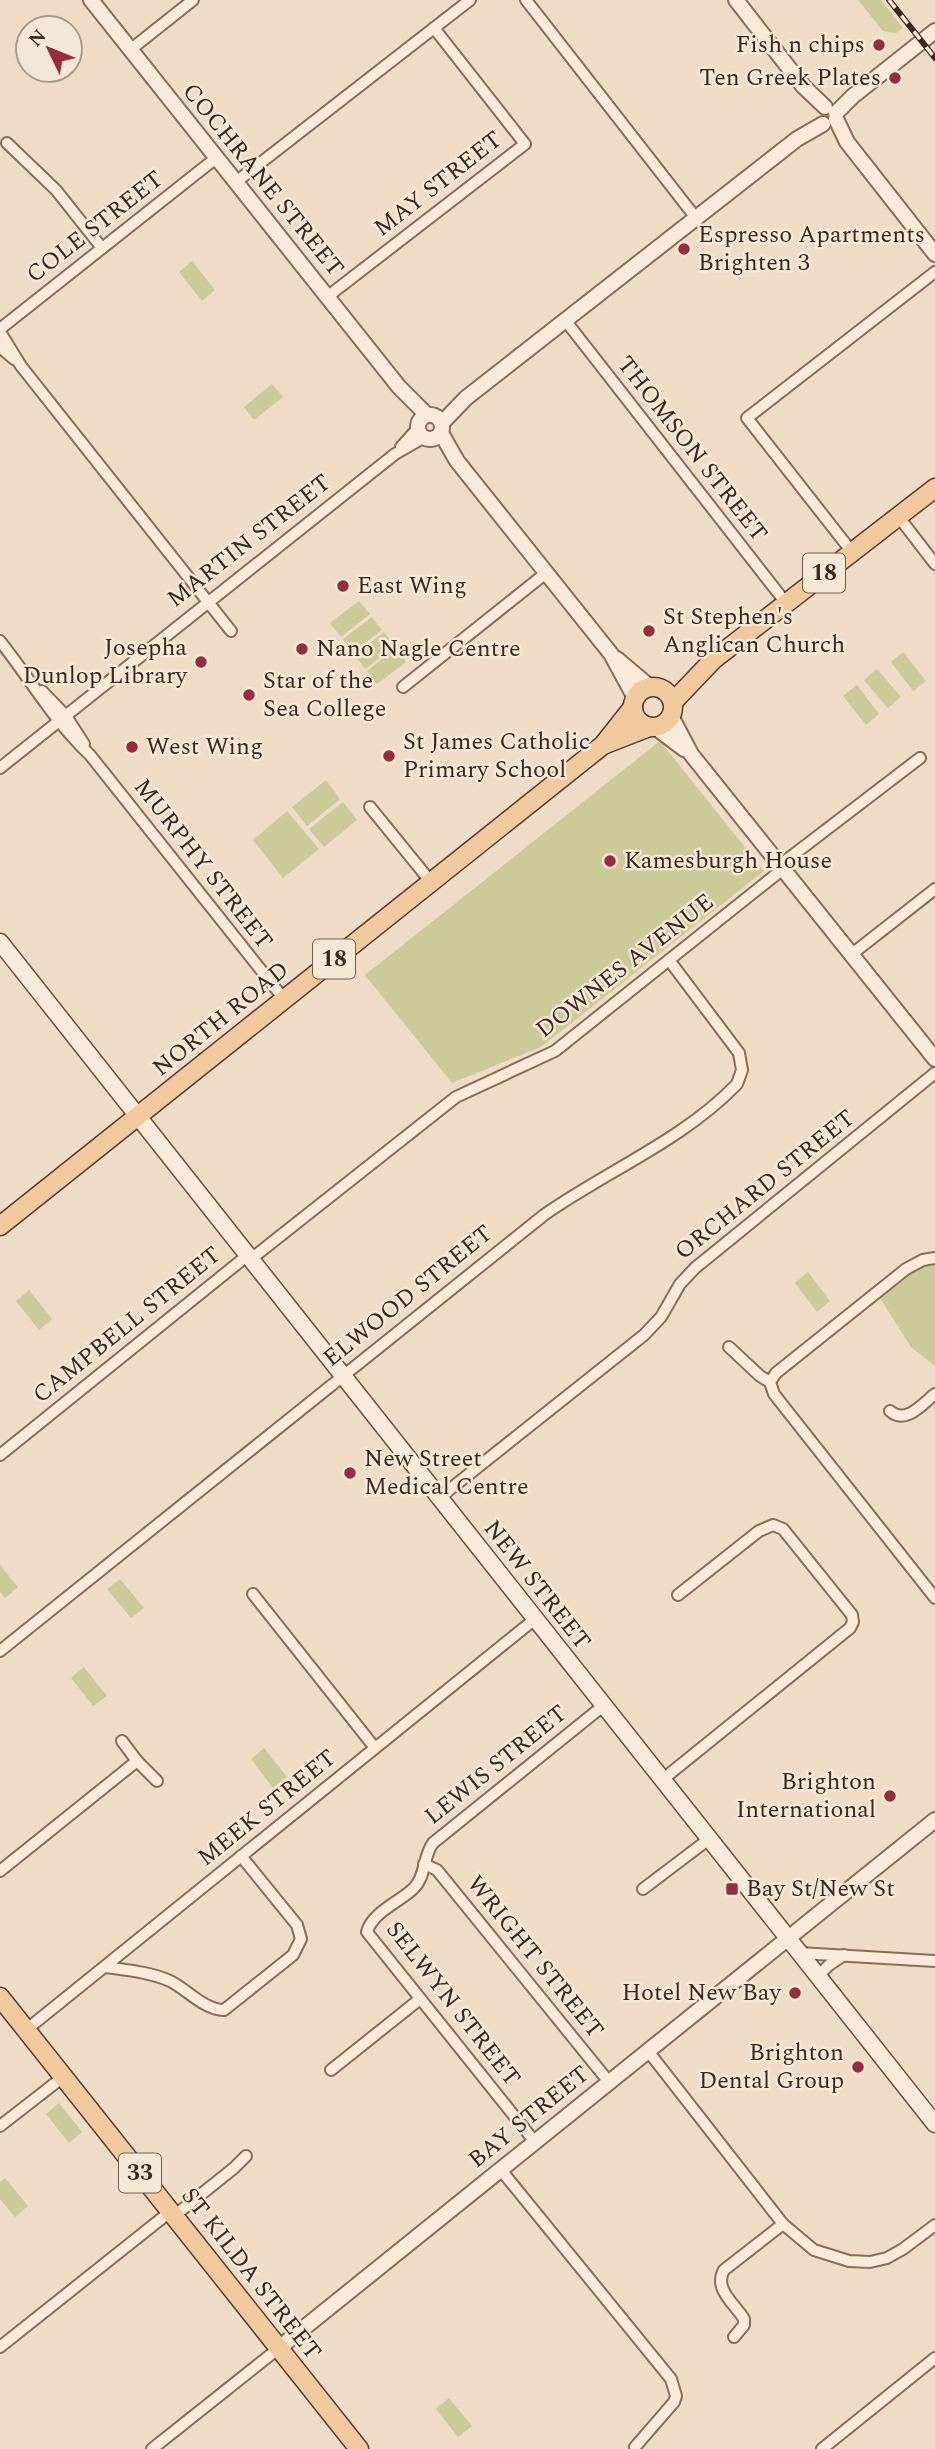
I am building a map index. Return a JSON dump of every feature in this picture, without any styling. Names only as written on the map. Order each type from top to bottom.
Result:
[{"type":"main road","name":"18","points":[[652,727],[667,721],[672,709],[713,660],[935,488]]},
{"type":"main road","name":"18","points":[[634,703],[643,689],[655,687],[713,660]]},
{"type":"main road","points":[[655,687],[666,691],[672,709]]},
{"type":"main road","points":[[634,703],[638,720],[652,727]]},
{"type":"main road","name":"NORTH ROAD","points":[[0,1226],[603,745],[634,703]]},
{"type":"main road","name":"NORTH ROAD","points":[[603,745],[652,727]]},
{"type":"main road","name":"NEW STREET","points":[[0,942],[935,2124]]},
{"type":"main road","name":"ST KILDA STREET","points":[[0,1997],[359,2449]]},
{"type":"street","name":"COCHRANE STREET","points":[[91,0],[611,654],[634,703]]},
{"type":"street","points":[[130,50],[193,0]]},
{"type":"street","points":[[236,182],[470,0]]},
{"type":"street","points":[[526,0],[696,218]]},
{"type":"street","points":[[736,0],[935,254]]},
{"type":"street","name":"MAY STREET","points":[[327,297],[525,144],[434,28]]},
{"type":"street","name":"MARTIN STREET","points":[[0,768],[466,398],[935,31]]},
{"type":"street","points":[[7,143],[56,190],[103,248]]},
{"type":"street","name":"COLE STREET","points":[[0,330],[216,158]]},
{"type":"street","points":[[852,552],[747,418],[935,272]]},
{"type":"street","name":"THOMSON STREET","points":[[565,320],[786,603]]},
{"type":"street","points":[[0,330],[21,366],[231,631]]},
{"type":"street","points":[[0,347],[21,366]]},
{"type":"street","points":[[898,516],[935,564]]},
{"type":"street","points":[[403,687],[546,573]]},
{"type":"street","name":"MURPHY STREET","points":[[0,641],[284,999]]},
{"type":"street","name":"COCHRANE STREET","points":[[611,654],[655,687]]},
{"type":"street","points":[[672,709],[691,754],[935,1057]]},
{"type":"street","points":[[652,727],[691,754]]},
{"type":"street","name":"DOWNES AVENUE","points":[[249,1257],[456,1097],[555,1051],[920,758]]},
{"type":"street","points":[[370,807],[431,883]]},
{"type":"street","points":[[852,954],[935,889]]},
{"type":"street","name":"ELWOOD STREET","points":[[0,1651],[544,1215],[593,1182],[661,1145],[737,1084],[742,1063],[735,1045],[669,960]]},
{"type":"street","name":"ORCHARD STREET","points":[[439,1498],[644,1335],[661,1317],[680,1284],[695,1268],[935,1073]]},
{"type":"street","name":"CAMPBELL STREET","points":[[0,1455],[249,1257]]},
{"type":"street","points":[[770,1382],[776,1373],[906,1269],[923,1260],[935,1258]]},
{"type":"street","points":[[729,1347],[770,1382],[774,1394],[935,1598]]},
{"type":"street","points":[[890,1411],[902,1417],[931,1397],[935,1411]]},
{"type":"street","points":[[662,1780],[850,1628],[853,1622],[852,1615],[778,1526],[770,1525],[759,1531],[678,1595]]},
{"type":"street","points":[[253,1594],[375,1748]]},
{"type":"street","name":"MEEK STREET","points":[[26,2030],[534,1619]]},
{"type":"street","name":"LEWIS STREET","points":[[424,1864],[433,1843],[603,1706]]},
{"type":"street","points":[[122,1741],[157,1781]]},
{"type":"street","points":[[0,1871],[137,1761]]},
{"type":"street","name":"BAY STREET","points":[[152,2449],[935,1820]]},
{"type":"street","points":[[643,1889],[709,1839]]},
{"type":"street","points":[[105,1967],[172,1982],[208,2005],[224,2010],[293,1955],[301,1939],[297,1925],[241,1856]]},
{"type":"street","name":"SELWYN STREET","points":[[424,1864],[417,1884],[372,1921],[367,1932],[535,2142]]},
{"type":"street","name":"WRIGHT STREET","points":[[424,1864],[437,1870],[609,2082]]},
{"type":"street","points":[[799,1953],[935,1961]]},
{"type":"street","points":[[818,1976],[844,1955]]},
{"type":"street","points":[[331,2070],[420,1999]]},
{"type":"street","points":[[648,2051],[783,2224],[814,2250],[849,2261],[870,2262],[887,2258],[904,2249],[935,2225]]},
{"type":"street","points":[[0,2126],[63,2077]]},
{"type":"street","points":[[0,2347],[234,2168],[246,2156]]},
{"type":"street","points":[[501,2170],[671,2379],[676,2396],[674,2402],[635,2447]]},
{"type":"street","points":[[734,2337],[744,2325],[744,2319],[722,2289],[721,2276],[724,2270],[783,2224]]},
{"type":"street","points":[[822,2449],[935,2358]]},
{"type":"shaded area","points":[[858,0],[881,0],[903,28],[896,33],[883,31]]},
{"type":"shaded area","points":[[192,261],[215,290],[202,301],[179,272]]},
{"type":"shaded area","points":[[272,384],[283,397],[254,420],[244,407]]},
{"type":"shaded area","points":[[359,601],[370,614],[341,637],[330,623]]},
{"type":"shaded area","points":[[372,617],[382,630],[353,652],[343,639]]},
{"type":"shaded area","points":[[384,632],[395,646],[365,669],[355,655]]},
{"type":"shaded area","points":[[396,648],[406,662],[377,684],[367,671]]},
{"type":"shaded area","points":[[903,652],[926,681],[913,691],[891,662]]},
{"type":"shaded area","points":[[877,669],[901,697],[888,708],[864,680]]},
{"type":"shaded area","points":[[857,685],[879,714],[866,725],[843,696]]},
{"type":"shaded area","points":[[660,741],[764,871],[541,1047],[452,1083],[365,975]]},
{"type":"shaded area","points":[[326,780],[340,799],[307,826],[292,807]]},
{"type":"shaded area","points":[[343,802],[357,820],[324,847],[309,829]]},
{"type":"shaded area","points":[[287,811],[319,849],[283,878],[253,840]]},
{"type":"shaded area","points":[[935,1265],[935,1366],[911,1347],[880,1298],[917,1269]]},
{"type":"shaded area","points":[[808,1272],[830,1301],[817,1312],[795,1283]]},
{"type":"shaded area","points":[[29,1290],[52,1319],[39,1330],[16,1301]]},
{"type":"shaded area","points":[[0,1565],[18,1587],[5,1598],[0,1592]]},
{"type":"shaded area","points":[[120,1579],[144,1608],[131,1618],[107,1589]]},
{"type":"shaded area","points":[[84,1667],[107,1696],[93,1706],[71,1678]]},
{"type":"shaded area","points":[[264,1748],[287,1777],[273,1788],[251,1759]]},
{"type":"shaded area","points":[[59,2103],[82,2132],[69,2143],[46,2114]]},
{"type":"shaded area","points":[[5,2178],[28,2206],[15,2217],[0,2199],[0,2182]]},
{"type":"shaded area","points":[[449,2398],[472,2426],[458,2437],[436,2409]]},
{"type":"railway","points":[[889,0],[935,58]]},
{"type":"place","name":"Fish n chips","points":[[879,45]]},
{"type":"place","name":"Ten Greek Plates","points":[[895,78]]},
{"type":"place","name":"Espresso Apartments Brighten 3","points":[[684,249]]},
{"type":"place","name":"East Wing","points":[[343,586]]},
{"type":"place","name":"St Stephen's Anglican Church","points":[[649,631]]},
{"type":"place","name":"Nano Nagle Centre","points":[[302,649]]},
{"type":"place","name":"Josepha Dunlop Library","points":[[201,662]]},
{"type":"place","name":"Star of the Sea College","points":[[249,695]]},
{"type":"place","name":"West Wing","points":[[132,747]]},
{"type":"place","name":"St James Catholic Primary School","points":[[389,756]]},
{"type":"place","name":"Kamesburgh House","points":[[610,861]]},
{"type":"place","name":"New Street Medical Centre","points":[[350,1473]]},
{"type":"place","name":"Brighton International","points":[[890,1796]]},
{"type":"place","name":"Bay St/New St","points":[[732,1889]]},
{"type":"place","name":"Hotel New Bay","points":[[795,1993]]},
{"type":"place","name":"Brighton Dental Group","points":[[858,2067]]}]
